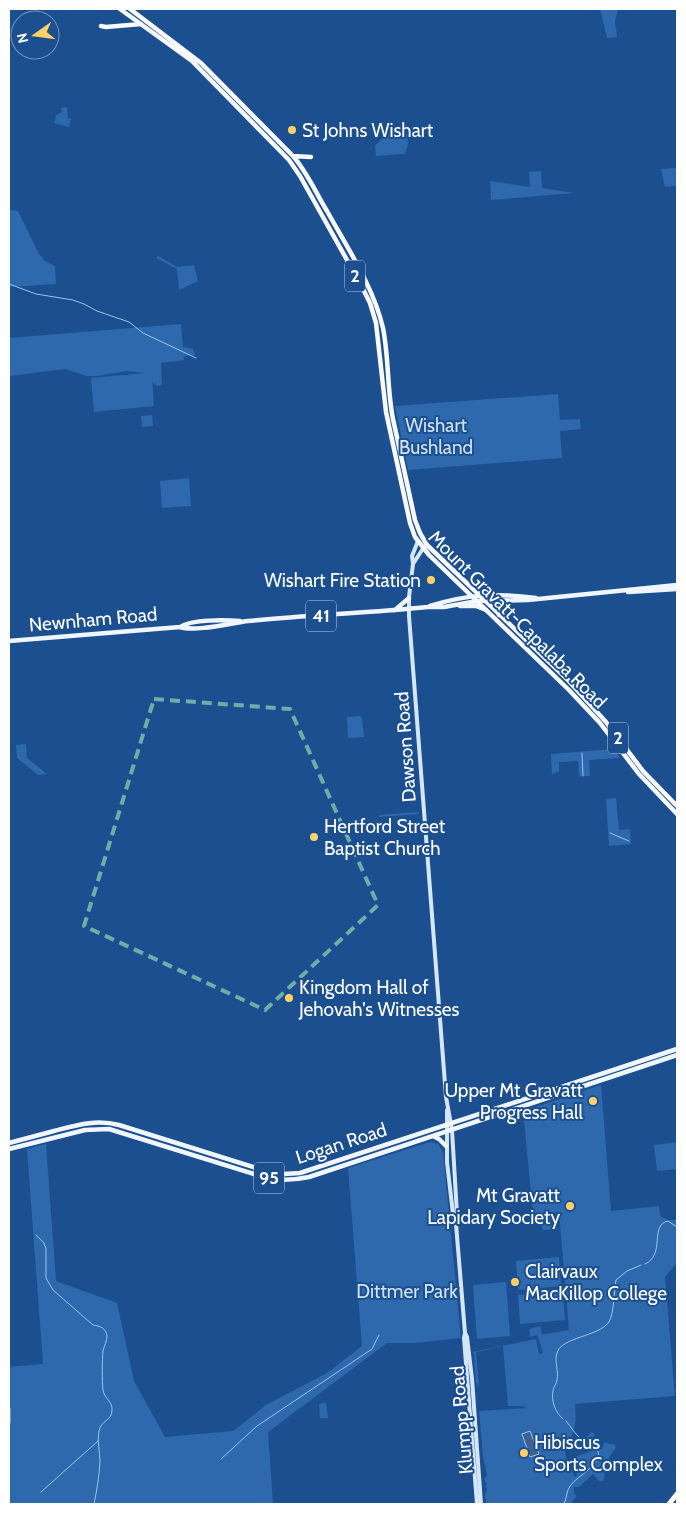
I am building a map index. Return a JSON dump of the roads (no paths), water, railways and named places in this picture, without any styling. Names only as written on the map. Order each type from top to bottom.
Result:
[{"type":"highway","name":"Mount Gravatt-Capalaba Road","points":[[120,9],[192,61],[289,160],[300,176],[361,285],[375,316],[386,416],[411,528],[421,541],[572,685],[606,722],[643,771],[677,806]]},
{"type":"highway","name":"Mount Gravatt-Capalaba Road","points":[[130,9],[201,63],[293,156],[307,176],[356,265],[374,299],[379,315],[385,342],[391,411],[423,549],[569,690],[600,723],[634,768],[677,814]]},
{"type":"highway","points":[[101,26],[141,24]]},
{"type":"highway","points":[[293,156],[311,157]]},
{"type":"highway","points":[[669,1504],[677,1494]]},
{"type":"main road","name":"Dawson Road","points":[[421,541],[412,554],[413,564],[409,609],[449,1130]]},
{"type":"main road","name":"Dawson Road","points":[[413,564],[423,549]]},
{"type":"main road","name":"Newnham Road","points":[[650,589],[677,584]]},
{"type":"main road","points":[[460,585],[462,592],[460,598]]},
{"type":"main road","points":[[469,586],[493,594]]},
{"type":"main road","name":"Newnham Road","points":[[428,607],[438,608],[477,601],[528,600],[622,591],[634,588],[677,589]]},
{"type":"main road","name":"Newnham Road","points":[[9,642],[409,609],[428,607],[478,595],[493,594],[542,598]]},
{"type":"main road","points":[[394,610],[409,598]]},
{"type":"main road","points":[[499,615],[498,607],[502,600]]},
{"type":"main road","points":[[454,606],[473,606],[488,611]]},
{"type":"main road","name":"Logan Road","points":[[9,1143],[79,1124],[107,1122],[266,1171],[288,1174],[306,1172],[677,1048]]},
{"type":"main road","name":"Logan Road","points":[[9,1149],[85,1130],[109,1129],[267,1178],[292,1180],[310,1177],[677,1054]]},
{"type":"main road","name":"Klumpp Road","points":[[449,1130],[446,1146],[449,1183],[456,1224]]},
{"type":"main road","name":"Klumpp Road","points":[[449,1130],[457,1214],[456,1224],[477,1504]]},
{"type":"main road","points":[[433,1136],[446,1146]]},
{"type":"main road","name":"Klumpp Road","points":[[465,1333],[472,1380],[481,1504]]},
{"type":"waterway","points":[[9,284],[36,294],[73,300],[84,304],[97,311],[129,322],[143,333],[196,358]]},
{"type":"waterway","points":[[582,753],[583,776]]},
{"type":"waterway","points":[[610,833],[629,841]]},
{"type":"waterway","points":[[645,1264],[655,1254],[659,1228],[662,1224],[668,1221],[677,1227]]},
{"type":"waterway","points":[[36,1235],[44,1243],[46,1249],[46,1278],[53,1290],[93,1325],[104,1329],[107,1336],[103,1351],[103,1386],[104,1393],[112,1407],[112,1414],[100,1427],[99,1431],[100,1462],[94,1504]]},
{"type":"waterway","points":[[563,1419],[553,1402],[553,1390],[557,1377],[557,1353],[565,1344],[597,1331],[609,1322],[613,1308],[616,1280],[627,1271],[641,1265]]},
{"type":"waterway","points":[[221,1459],[257,1426],[372,1349],[379,1335]]},
{"type":"waterway","points":[[10,1408],[10,1423]]},
{"type":"waterway","points":[[564,1504],[570,1486],[593,1465],[599,1454],[598,1451],[584,1442],[566,1421]]},
{"type":"waterway","points":[[41,1492],[98,1441]]},
{"type":"place","name":"St Johns Wishart","points":[[292,130]]},
{"type":"place","name":"Wishart Fire Station","points":[[431,580]]},
{"type":"place","name":"Hertford Street Baptist Church","points":[[314,837]]},
{"type":"place","name":"Kingdom Hall of Jehovah's Witnesses","points":[[289,998]]},
{"type":"place","name":"Upper Mt Gravatt Progress Hall","points":[[593,1101]]},
{"type":"place","name":"Mt Gravatt Lapidary Society","points":[[570,1206]]},
{"type":"place","name":"Clairvaux MacKillop College","points":[[515,1282]]},
{"type":"place","name":"Hibiscus Sports Complex","points":[[524,1453]]},
{"type":"park label","name":"Wishart Bushland","points":[[436,436]]},
{"type":"park label","name":"Dittmer Park","points":[[407,1291]]}]
